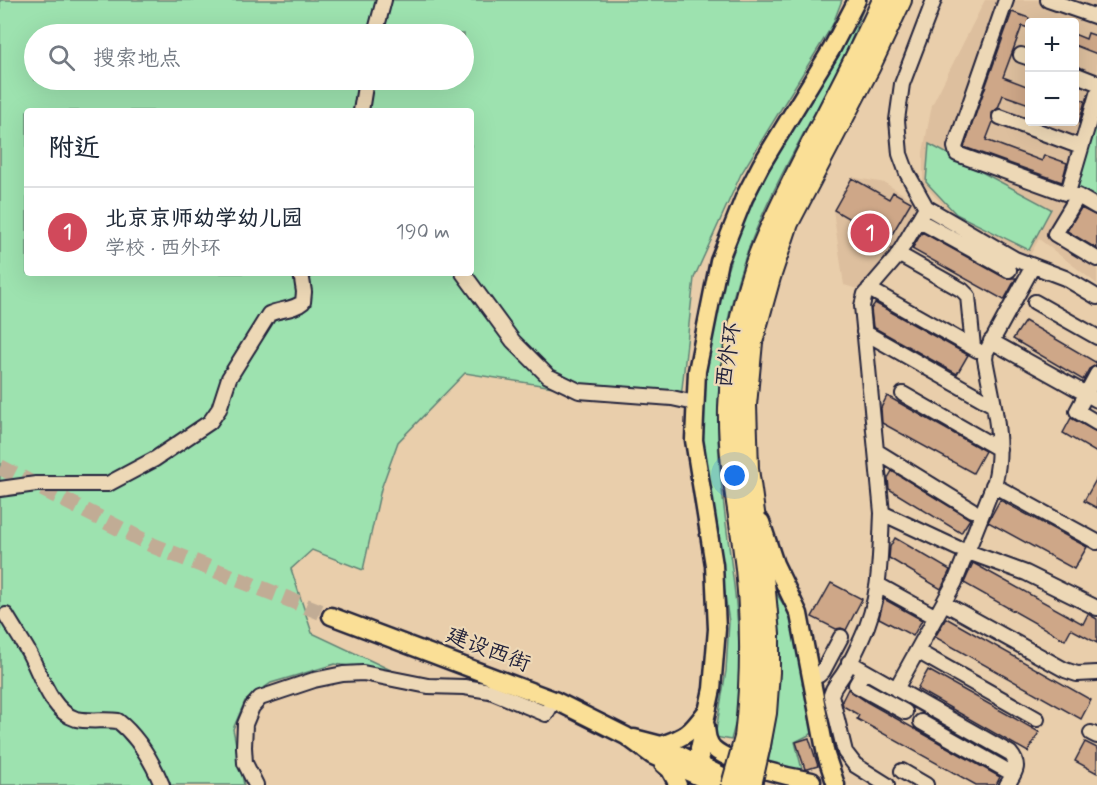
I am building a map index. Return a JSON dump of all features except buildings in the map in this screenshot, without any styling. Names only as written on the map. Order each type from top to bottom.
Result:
[{"type":"highway","name":"西外环","points":[[752,742],[750,635],[743,544],[735,501],[730,451],[729,409],[734,357],[747,295],[763,246],[883,0]]},
{"type":"highway","name":"西外环","points":[[752,742],[766,713],[769,672],[769,634],[747,460],[746,405],[752,342],[788,223],[870,66],[901,0]]},
{"type":"highway","points":[[732,785],[752,742]]},
{"type":"highway","points":[[751,785],[752,742]]},
{"type":"main road","points":[[714,784],[703,773],[699,749],[707,715],[717,629],[714,566],[694,440],[697,372],[718,261],[744,198],[760,165],[831,50],[857,0]]},
{"type":"main road","points":[[747,460],[758,512],[775,564],[799,615],[826,754],[836,785]]},
{"type":"main road","name":"建设西街","points":[[331,616],[554,700],[626,736],[657,750],[700,764],[740,785]]},
{"type":"main road","points":[[678,785],[657,750],[681,739],[707,715]]},
{"type":"main road","points":[[707,715],[707,738],[712,747],[728,757],[773,772],[812,780]]},
{"type":"main road","name":"建设西街","points":[[657,750],[714,784]]},
{"type":"main road","points":[[792,785],[812,780],[820,773],[826,754]]},
{"type":"street","points":[[379,24],[384,0]]},
{"type":"street","points":[[934,0],[902,84],[897,120],[900,154],[907,173],[926,207],[1015,259],[1065,278],[1096,294]]},
{"type":"street","points":[[1006,0],[955,151],[957,154],[1065,193],[1097,94]]},
{"type":"street","points":[[1048,0],[1097,17]]},
{"type":"street","points":[[1079,77],[1097,83]]},
{"type":"street","points":[[362,108],[365,90]]},
{"type":"street","points":[[1000,117],[1081,147]]},
{"type":"street","points":[[1097,207],[1078,196],[1055,234],[1097,259]]},
{"type":"street","points":[[887,785],[855,765],[845,752],[831,695],[833,686],[840,680],[873,614],[878,585],[882,513],[862,306],[865,294],[898,254],[926,207]]},
{"type":"street","points":[[918,220],[1009,270]]},
{"type":"street","points":[[898,254],[962,290],[968,296],[973,347]]},
{"type":"street","points":[[896,689],[944,603],[993,484],[998,468],[999,449],[988,348],[1034,266]]},
{"type":"street","points":[[0,489],[36,484],[108,484],[155,459],[210,422],[219,410],[230,378],[269,314],[298,307],[303,302],[302,276]]},
{"type":"street","points":[[465,276],[513,341],[548,376],[579,391],[672,398],[696,403]]},
{"type":"street","points":[[869,289],[973,347],[988,348],[1091,397]]},
{"type":"street","points":[[1035,302],[1097,337]]},
{"type":"street","points":[[864,332],[993,405]]},
{"type":"street","points":[[1097,374],[1091,397],[1077,411],[1097,423]]},
{"type":"street","points":[[903,394],[999,449]]},
{"type":"street","points":[[876,451],[972,510]]},
{"type":"street","points":[[993,484],[1097,542]]},
{"type":"street","points":[[882,513],[967,551],[1026,573],[1097,608]]},
{"type":"street","points":[[878,585],[936,617]]},
{"type":"street","points":[[944,603],[1065,670],[1077,674],[1097,673]]},
{"type":"street","points":[[6,615],[62,711],[74,718],[86,721],[118,721],[131,731],[162,785]]},
{"type":"street","points":[[812,677],[823,671],[841,637]]},
{"type":"street","points":[[917,651],[1037,719]]},
{"type":"street","points":[[849,662],[1010,753],[1016,760],[1017,766],[1010,782],[921,722]]},
{"type":"street","points":[[864,671],[856,686],[904,712]]},
{"type":"street","points":[[256,785],[245,763],[245,724],[252,708],[260,698],[294,686],[343,674],[363,673],[428,686],[464,687],[490,691],[546,714],[554,700]]},
{"type":"street","points":[[902,771],[926,785]]},
{"type":"shaded area","points":[[985,0],[1097,0],[1097,284],[1039,239],[1030,255],[955,217],[923,184],[923,152],[932,105]]},
{"type":"shaded area","points":[[851,177],[885,183],[921,205],[890,257],[858,289],[844,285],[833,210]]},
{"type":"green space","points":[[0,0],[842,0],[832,26],[741,174],[694,278],[680,407],[465,373],[398,442],[381,489],[363,570],[312,550],[291,569],[312,633],[397,673],[335,664],[271,683],[245,701],[233,729],[244,785],[0,785]]},
{"type":"green space","points":[[863,0],[867,0],[843,59],[785,169],[753,237],[740,273],[726,330],[719,387],[718,442],[738,621],[740,689],[731,740],[715,737],[726,671],[729,622],[703,447],[704,388],[711,338],[725,277],[742,226],[764,179],[832,62]]},
{"type":"green space","points":[[1097,107],[1097,206],[1071,191]]},
{"type":"green space","points":[[929,144],[1051,209],[1029,250],[956,214],[926,182]]},
{"type":"green space","points":[[773,588],[787,610],[797,639],[815,732],[795,742],[803,773],[767,767],[775,721],[778,678]]},
{"type":"tunnel","points":[[0,467],[154,546],[331,616]]},
{"type":"place","name":"北京京师幼学幼儿园","points":[[870,233]]}]
